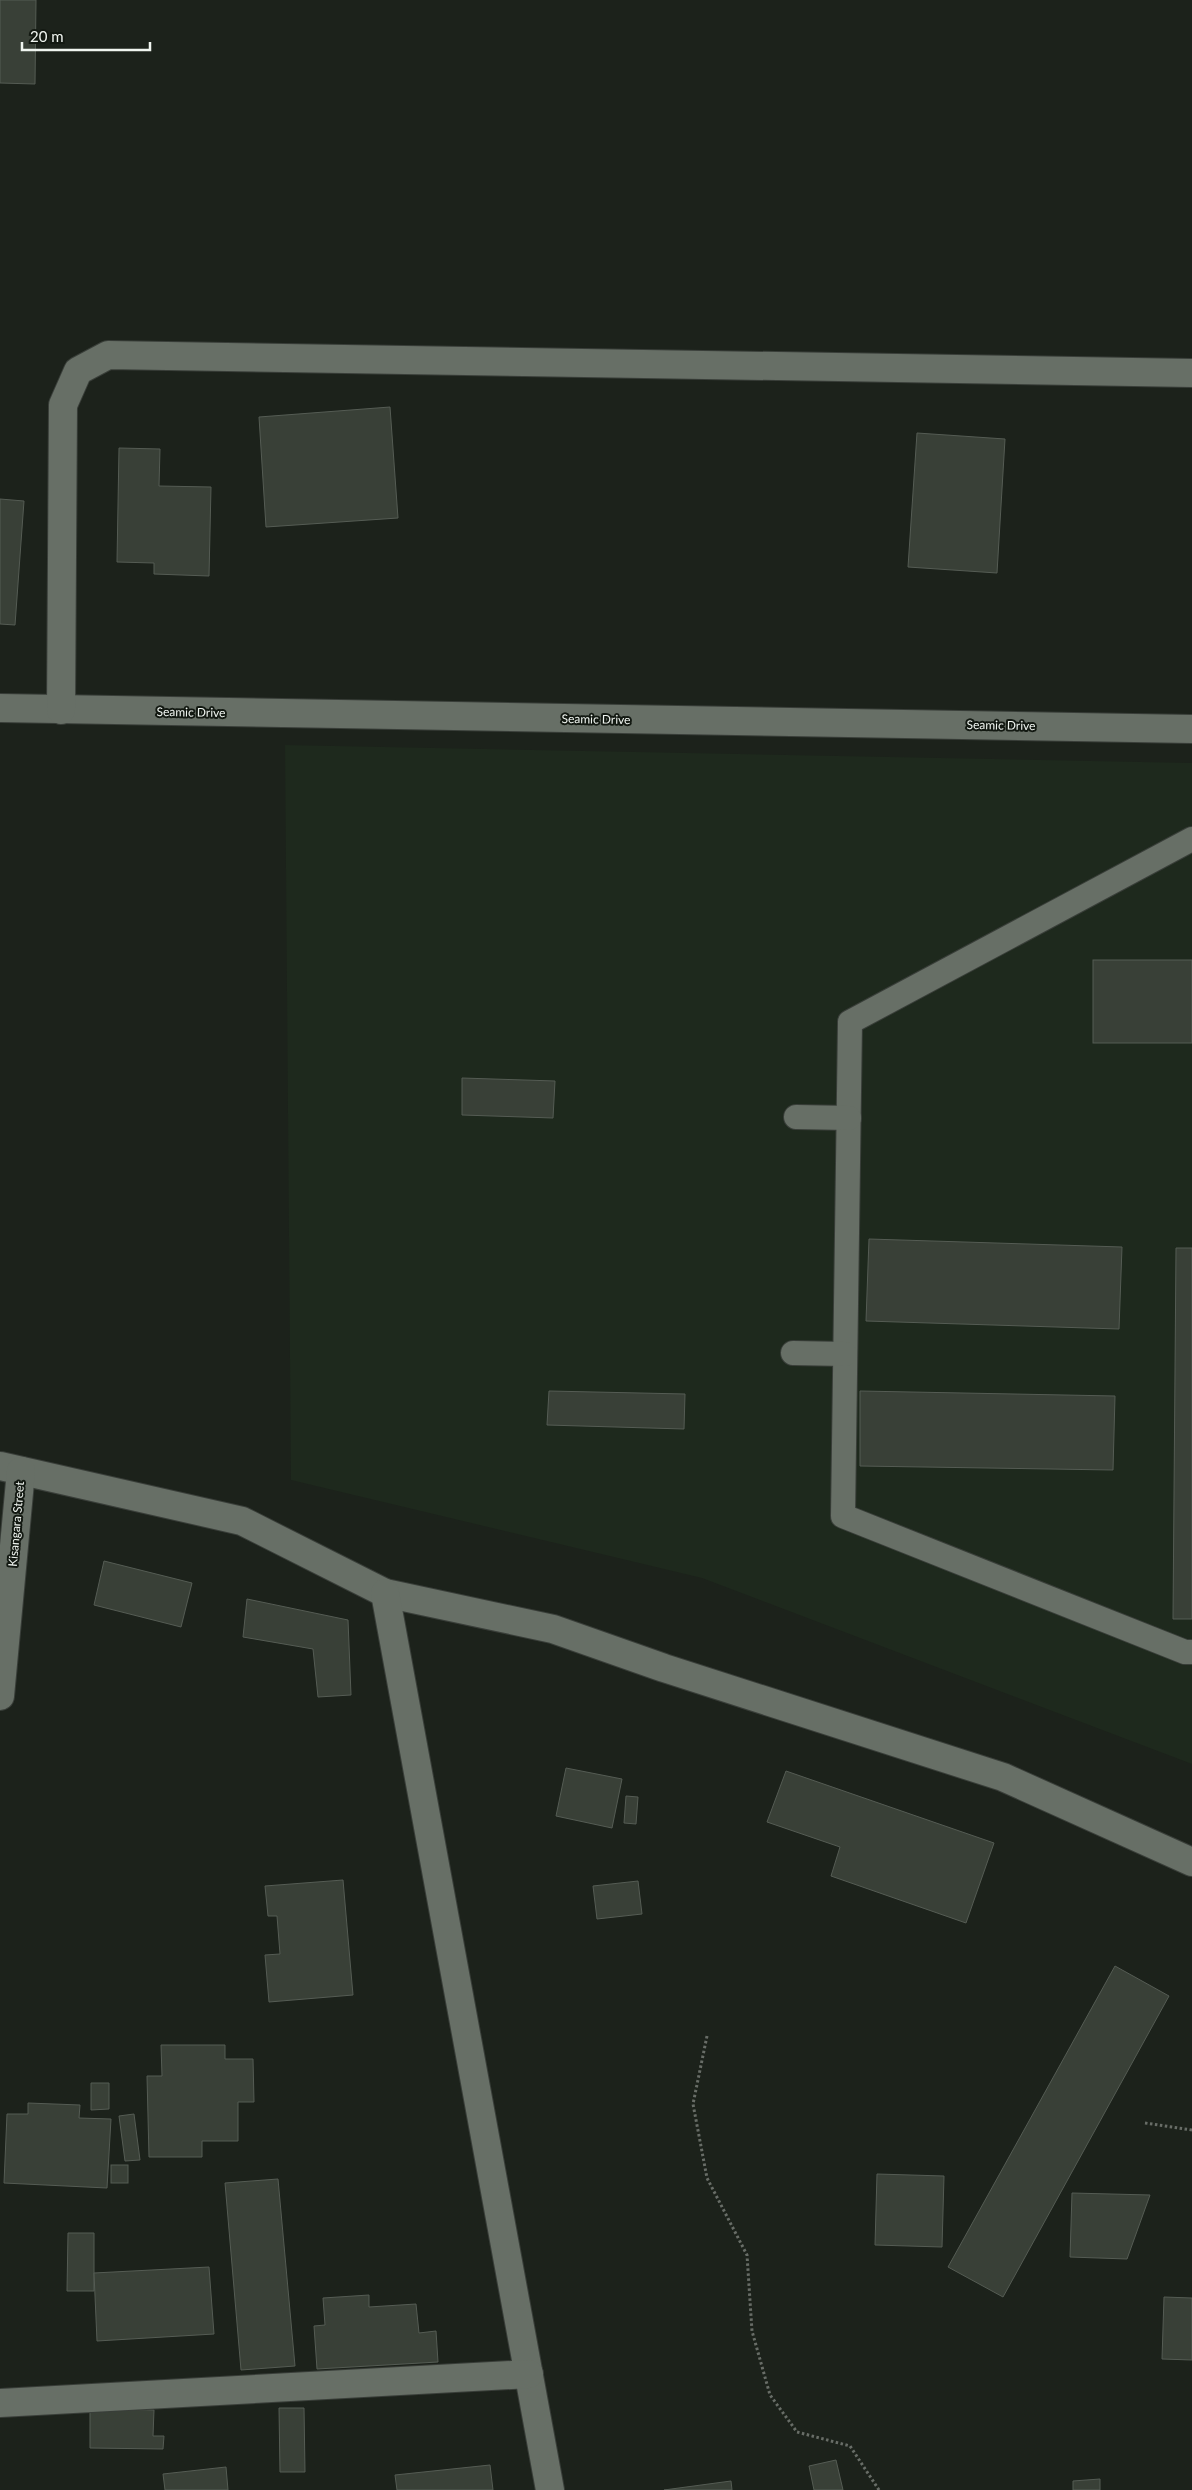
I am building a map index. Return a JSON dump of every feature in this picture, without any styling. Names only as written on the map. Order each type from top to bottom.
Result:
[{"type":"street","points":[[61,710],[63,405],[78,372],[108,355],[1192,373]]},
{"type":"street","name":"Seamic Drive","points":[[0,708],[1192,729]]},
{"type":"street","points":[[11,1468],[242,1520],[386,1593],[553,1629],[664,1668],[1003,1777],[1192,1862]]},
{"type":"street","name":"Kisangara Street","points":[[0,1696],[11,1468]]},
{"type":"street","points":[[386,1593],[550,2490]]},
{"type":"street","points":[[0,2403],[529,2374]]},
{"type":"lane","points":[[1192,839],[850,1022],[843,1516],[1185,1652],[1192,1652]]},
{"type":"lane","points":[[796,1117],[849,1118]]},
{"type":"lane","points":[[793,1353],[845,1354]]},
{"type":"path","points":[[707,2036],[693,2104],[707,2178],[747,2255],[752,2331],[770,2395],[797,2432],[850,2446],[879,2490]]},
{"type":"path","points":[[1145,2123],[1192,2130]]},
{"type":"shaded area","points":[[285,745],[1192,763],[1192,1764],[702,1578],[291,1480]]},
{"type":"building","points":[[0,0],[36,0],[35,84],[0,83]]},
{"type":"building","points":[[390,407],[398,518],[266,527],[259,417]]},
{"type":"building","points":[[917,433],[1005,439],[997,573],[908,567]]},
{"type":"building","points":[[119,448],[160,449],[159,486],[211,487],[209,576],[154,574],[154,563],[117,562]]},
{"type":"building","points":[[0,499],[24,501],[15,625],[0,624]]},
{"type":"building","points":[[1093,960],[1192,960],[1192,1043],[1093,1043]]},
{"type":"building","points":[[462,1078],[555,1081],[553,1118],[462,1115]]},
{"type":"building","points":[[869,1239],[1122,1247],[1119,1329],[866,1321]]},
{"type":"building","points":[[1176,1248],[1192,1248],[1192,1619],[1173,1619]]},
{"type":"building","points":[[549,1391],[685,1394],[684,1429],[547,1425]]},
{"type":"building","points":[[860,1391],[1115,1396],[1113,1470],[860,1466]]},
{"type":"building","points":[[104,1561],[192,1583],[181,1627],[94,1605]]},
{"type":"building","points":[[247,1599],[348,1620],[351,1695],[318,1697],[313,1649],[243,1637]]},
{"type":"building","points":[[566,1768],[622,1779],[612,1828],[556,1816]]},
{"type":"building","points":[[786,1771],[994,1843],[966,1923],[831,1876],[840,1847],[767,1822]]},
{"type":"building","points":[[626,1796],[638,1797],[636,1824],[624,1823]]},
{"type":"building","points":[[343,1880],[353,1995],[269,2002],[265,1955],[280,1954],[277,1916],[268,1916],[265,1886]]},
{"type":"building","points":[[638,1881],[642,1914],[597,1919],[593,1886]]},
{"type":"building","points":[[1115,1966],[1169,1996],[1003,2297],[948,2267]]},
{"type":"building","points":[[161,2045],[225,2045],[225,2059],[253,2059],[254,2102],[238,2102],[238,2141],[202,2141],[202,2157],[149,2157],[147,2076],[162,2076]]},
{"type":"building","points":[[91,2083],[109,2083],[109,2109],[91,2110]]},
{"type":"building","points":[[28,2103],[80,2105],[79,2118],[111,2119],[107,2188],[4,2183],[7,2114],[28,2114]]},
{"type":"building","points":[[134,2114],[140,2160],[125,2161],[119,2116]]},
{"type":"building","points":[[111,2165],[128,2165],[128,2183],[111,2183]]},
{"type":"building","points":[[877,2174],[944,2176],[942,2247],[875,2245]]},
{"type":"building","points":[[278,2179],[295,2366],[241,2370],[225,2183]]},
{"type":"building","points":[[1072,2193],[1150,2195],[1127,2259],[1070,2257]]},
{"type":"building","points":[[68,2233],[94,2233],[94,2291],[67,2291]]},
{"type":"building","points":[[209,2267],[214,2334],[97,2341],[94,2273]]},
{"type":"building","points":[[369,2295],[369,2307],[416,2304],[419,2333],[436,2331],[438,2362],[317,2369],[314,2326],[325,2325],[323,2298]]},
{"type":"building","points":[[1164,2297],[1192,2298],[1192,2360],[1162,2359]]},
{"type":"building","points":[[90,2408],[154,2410],[153,2436],[164,2436],[163,2449],[90,2448]]},
{"type":"building","points":[[279,2408],[304,2408],[305,2472],[280,2472]]},
{"type":"building","points":[[836,2460],[843,2490],[814,2490],[809,2466]]},
{"type":"building","points":[[490,2465],[493,2490],[397,2490],[395,2475]]},
{"type":"building","points":[[226,2467],[228,2490],[165,2490],[163,2474]]},
{"type":"building","points":[[1100,2479],[1100,2490],[1073,2490],[1073,2481]]},
{"type":"building","points":[[731,2481],[732,2490],[664,2490]]}]
